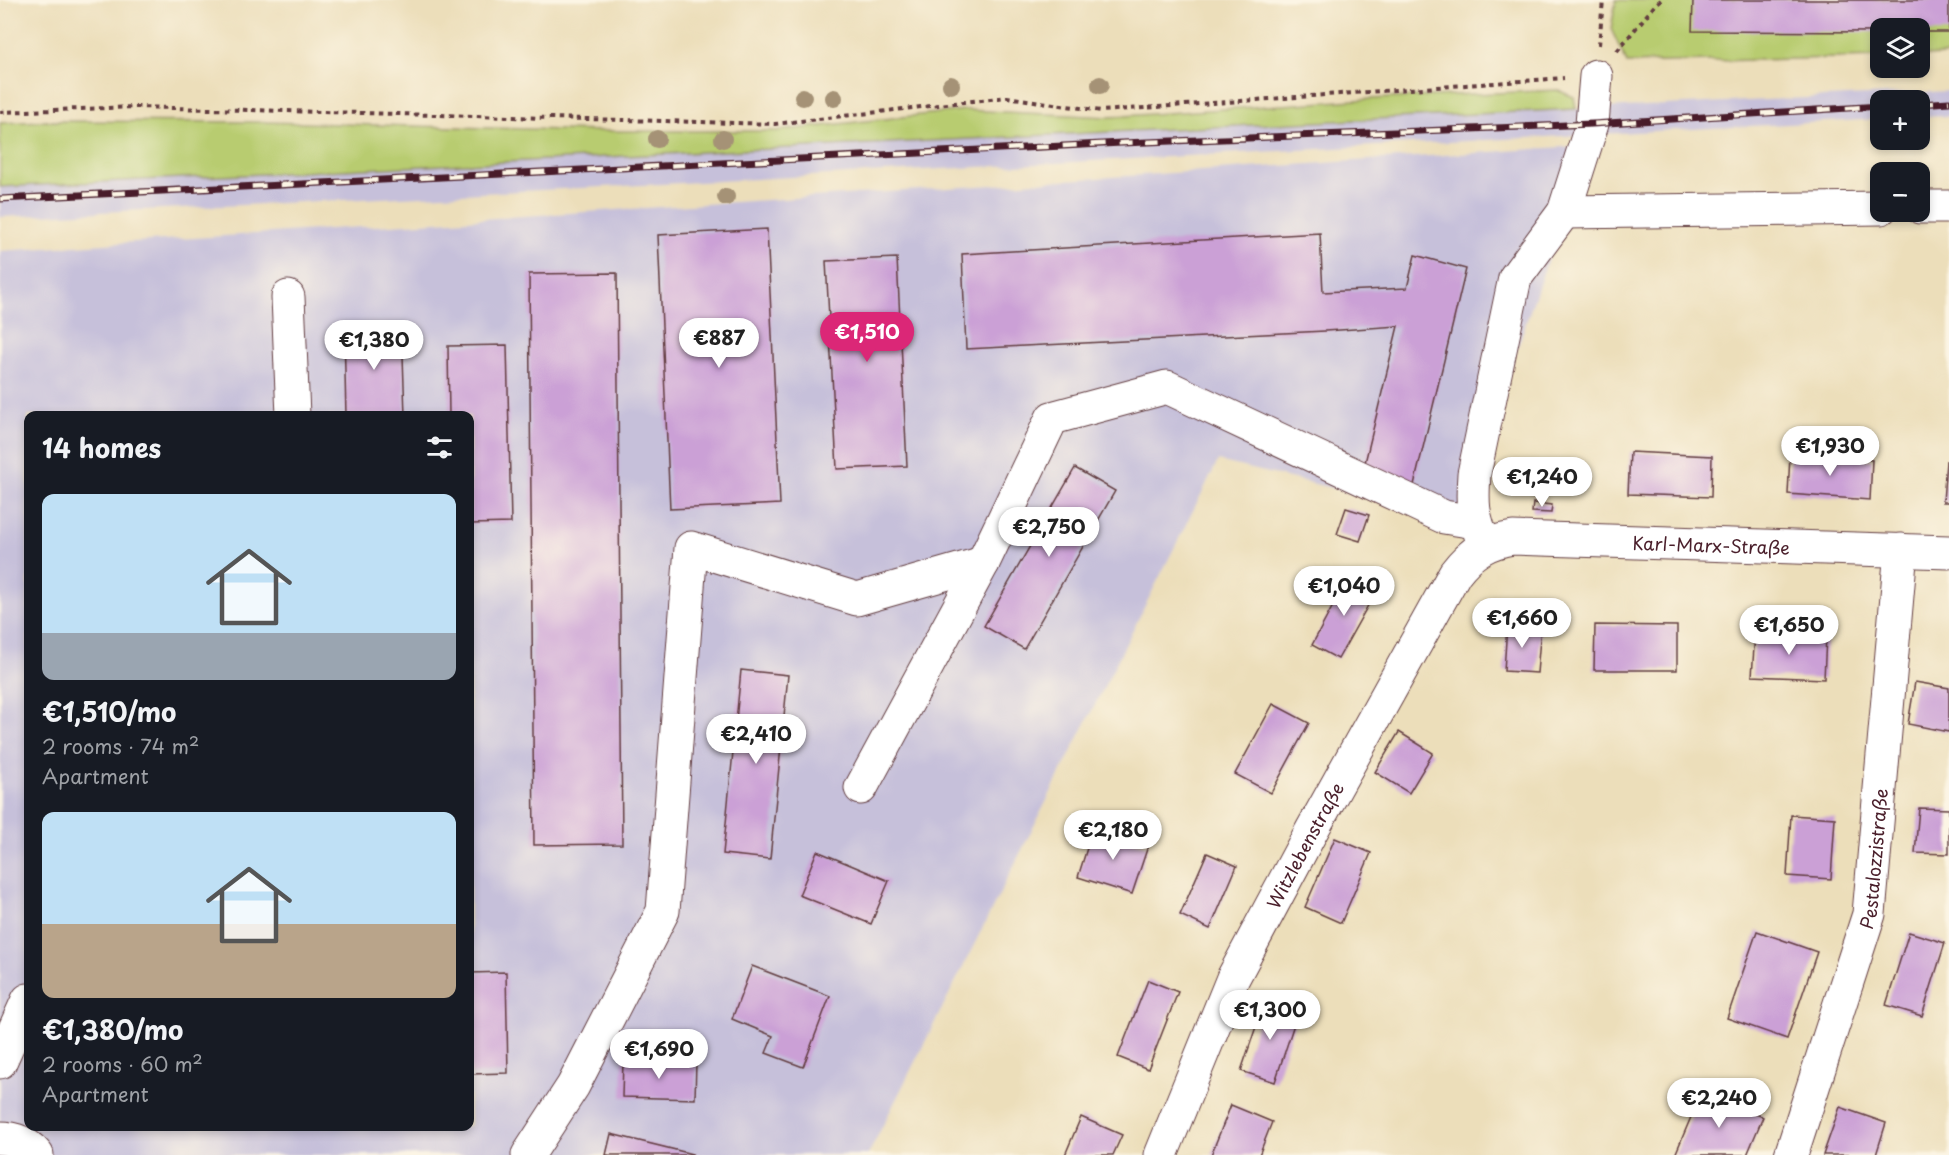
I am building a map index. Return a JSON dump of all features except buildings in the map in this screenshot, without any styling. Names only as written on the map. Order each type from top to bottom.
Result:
[{"type":"street","points":[[1479,539],[1472,506],[1474,474],[1515,278],[1564,212],[1592,123],[1596,76]]},
{"type":"street","points":[[1930,207],[1949,207]]},
{"type":"street","points":[[1564,212],[1870,208]]},
{"type":"street","points":[[288,297],[293,411]]},
{"type":"street","points":[[861,788],[983,563],[1052,418],[1167,387],[1444,517],[1479,539]]},
{"type":"street","name":"Karl-Marx-Straße","points":[[1479,539],[1513,538],[1949,552]]},
{"type":"street","name":"Witzlebenstraße","points":[[1161,1155],[1233,978],[1444,592],[1479,539]]},
{"type":"street","points":[[528,1155],[573,1086],[663,911],[691,548],[857,599],[983,563]]},
{"type":"street","name":"Pestalozzistraße","points":[[1791,1155],[1869,914],[1901,550]]},
{"type":"street","points":[[0,1062],[24,1009]]},
{"type":"street","points":[[0,1138],[14,1139],[27,1145],[37,1155]]},
{"type":"path","points":[[1596,76],[1603,0]]},
{"type":"path","points":[[0,112],[135,108],[775,124],[1007,97],[1101,111],[1596,76],[1656,4],[1662,0]]},
{"type":"shaded area","points":[[1949,91],[1949,116],[1930,117],[1930,92]]},
{"type":"shaded area","points":[[1870,95],[1870,120],[0,217],[0,187]]},
{"type":"shaded area","points":[[1579,146],[1564,212],[1474,474],[1475,522],[1218,461],[868,1155],[0,1155],[0,251]]},
{"type":"green space","points":[[1616,0],[1949,0],[1949,55],[1930,56],[1930,18],[1870,18],[1870,57],[1627,63],[1611,29]]},
{"type":"green space","points":[[1557,90],[1574,97],[1576,109],[0,187],[0,123],[45,121],[265,122],[600,131],[776,131],[965,110],[1109,117],[1370,99]]},
{"type":"railway","points":[[1930,103],[1949,102]]},
{"type":"railway","points":[[0,199],[1122,143],[1592,124],[1870,107]]}]
